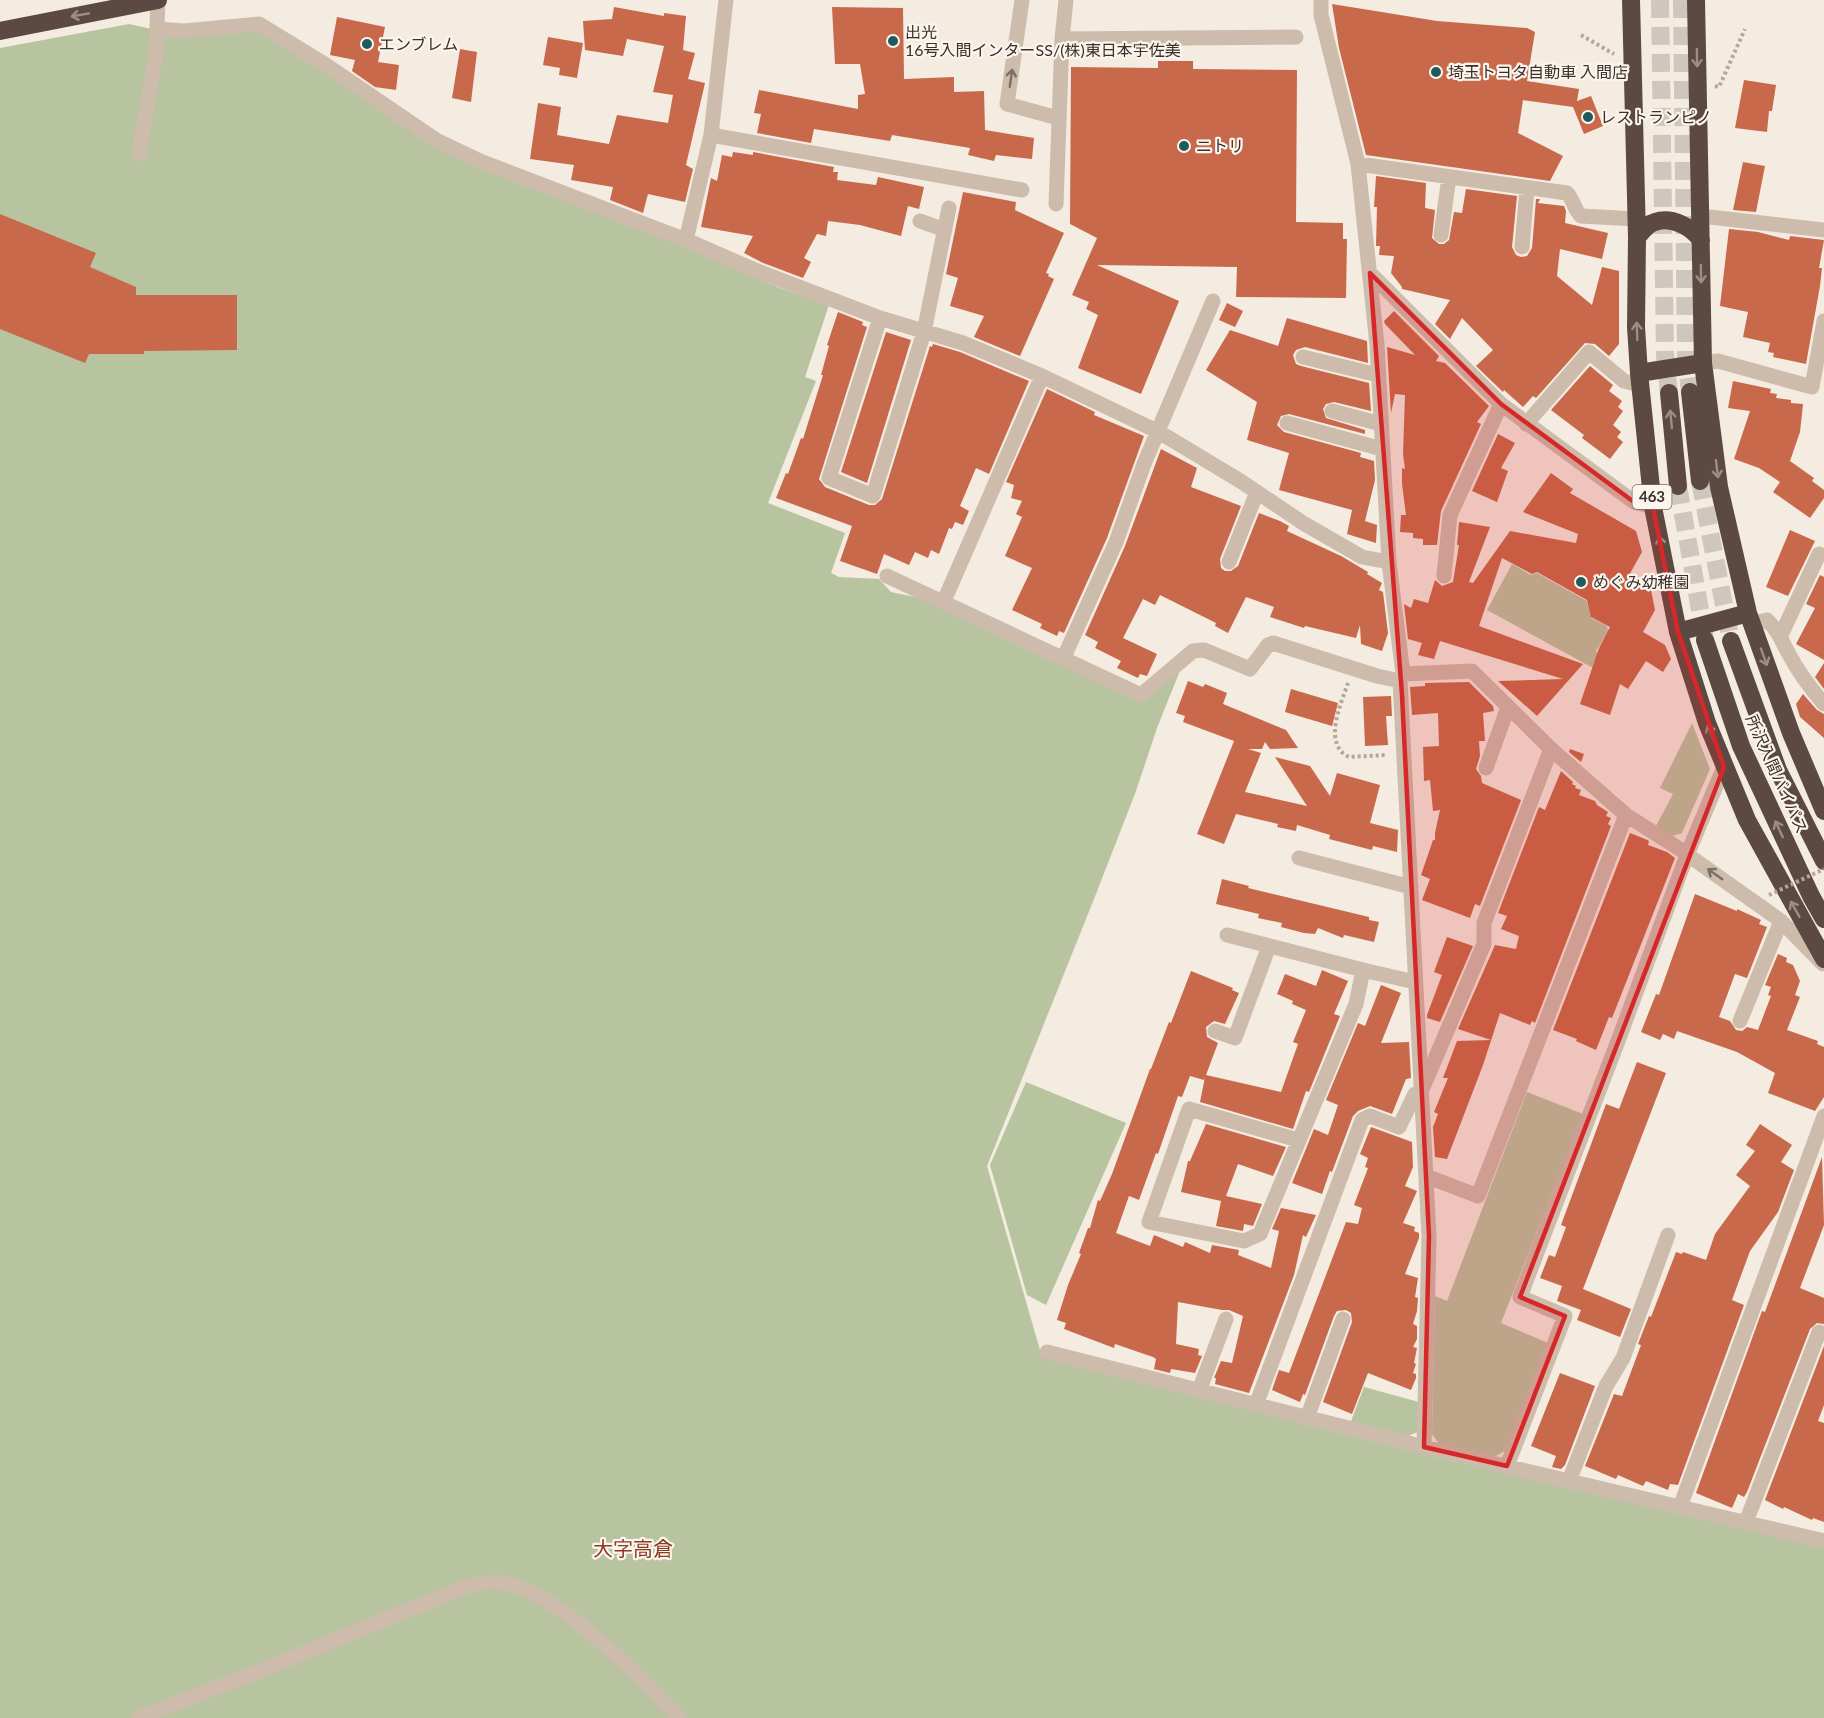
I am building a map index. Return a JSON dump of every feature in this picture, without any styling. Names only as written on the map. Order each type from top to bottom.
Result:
[{"type":"highway","points":[[0,31],[158,0]]},
{"type":"highway","name":"463","points":[[1631,0],[1637,228],[1636,327],[1653,507],[1678,632],[1707,723],[1747,820],[1824,960]]},
{"type":"highway","points":[[1695,0],[1703,363],[1719,487],[1750,618],[1791,734],[1824,811]]},
{"type":"highway","points":[[1637,228],[1645,228],[1655,222],[1672,221],[1686,226],[1701,240]]},
{"type":"highway","points":[[1640,379],[1703,363]]},
{"type":"highway","points":[[1690,392],[1700,481]]},
{"type":"highway","name":"463","points":[[1669,393],[1678,486]]},
{"type":"highway","points":[[1678,632],[1750,618]]},
{"type":"highway","name":"所沢入間バイパス","points":[[1705,640],[1741,746],[1824,919]]},
{"type":"highway","name":"所沢入間バイパス","points":[[1731,641],[1778,770],[1824,861]]},
{"type":"street","points":[[139,154],[156,53],[158,0]]},
{"type":"street","points":[[686,240],[711,135],[726,0]]},
{"type":"street","points":[[1023,0],[1008,104],[1058,118]]},
{"type":"street","points":[[1056,204],[1058,118],[1066,0]]},
{"type":"street","points":[[1321,0],[1321,15],[1358,164],[1377,345],[1389,562],[1402,677],[1414,982],[1429,1236],[1424,1447]]},
{"type":"street","points":[[158,28],[184,31],[259,24],[326,65],[436,140],[480,161],[686,240],[755,270],[879,318],[963,343],[1042,376],[1159,432],[1303,523],[1362,557],[1389,562]]},
{"type":"street","points":[[1062,39],[1296,37]]},
{"type":"street","points":[[711,135],[1022,190]]},
{"type":"street","points":[[1358,164],[1567,193],[1573,200],[1575,210],[1581,216],[1637,228]]},
{"type":"street","points":[[1441,235],[1449,177]]},
{"type":"street","points":[[1522,247],[1527,188]]},
{"type":"street","points":[[879,318],[829,478],[873,496],[924,332],[949,208]]},
{"type":"street","points":[[1701,216],[1824,230]]},
{"type":"street","points":[[920,221],[945,230]]},
{"type":"street","points":[[1370,273],[1501,404],[1634,502],[1653,507]]},
{"type":"street","points":[[1064,657],[1112,551],[1144,464],[1213,301]]},
{"type":"street","points":[[1703,363],[1718,361],[1812,387],[1824,321]]},
{"type":"street","points":[[1526,424],[1589,352],[1624,381],[1640,379]]},
{"type":"street","points":[[1303,357],[1378,375]]},
{"type":"street","points":[[944,601],[1042,376]]},
{"type":"street","points":[[1444,576],[1450,516],[1501,404]]},
{"type":"street","points":[[1332,411],[1381,424]]},
{"type":"street","points":[[1287,423],[1382,448]]},
{"type":"street","points":[[1229,562],[1257,492]]},
{"type":"street","points":[[1781,635],[1818,554]]},
{"type":"street","points":[[887,576],[1141,695],[1198,649],[1250,669],[1268,645],[1273,643],[1352,668],[1402,677],[1472,671],[1551,749],[1626,815],[1781,921],[1824,965]]},
{"type":"street","points":[[1750,618],[1767,620],[1781,635],[1789,655],[1824,704]]},
{"type":"street","points":[[1486,768],[1508,707]]},
{"type":"street","points":[[1256,1405],[1362,1120],[1370,1116],[1399,1127],[1415,1094],[1421,1092],[1484,944],[1484,923],[1551,749]]},
{"type":"street","points":[[1507,1466],[1565,1316],[1520,1297],[1687,855],[1724,768]]},
{"type":"street","points":[[1426,1176],[1478,1196],[1626,815]]},
{"type":"street","points":[[1299,858],[1410,887]]},
{"type":"street","points":[[1740,1022],[1781,921]]},
{"type":"street","points":[[1227,935],[1414,982]]},
{"type":"street","points":[[1215,1031],[1235,1038],[1269,946]]},
{"type":"street","points":[[1298,1140],[1189,1109],[1149,1222],[1244,1241],[1260,1234],[1356,1004],[1363,970]]},
{"type":"street","points":[[1680,1507],[1824,1116]]},
{"type":"street","points":[[1569,1481],[1606,1386],[1623,1358],[1668,1236]]},
{"type":"street","points":[[1199,1391],[1226,1319]]},
{"type":"street","points":[[1306,1418],[1343,1319]]},
{"type":"street","points":[[1746,1522],[1819,1332]]},
{"type":"street","points":[[1047,1352],[1424,1447],[1824,1541]]},
{"type":"street","points":[[140,1718],[465,1587],[497,1581],[522,1588],[581,1624],[678,1718]]},
{"type":"path","points":[[1709,84],[1719,87],[1745,28]]},
{"type":"path","points":[[1581,34],[1618,57]]},
{"type":"path","points":[[1352,668],[1337,718],[1335,743],[1338,748],[1349,757],[1405,754]]},
{"type":"path","points":[[1769,896],[1824,869]]},
{"type":"highlighted area","points":[[1370,273],[1501,404],[1634,502],[1653,507],[1678,632],[1724,767],[1520,1297],[1565,1316],[1507,1466],[1424,1447],[1429,1236],[1402,695]]},
{"type":"green space","points":[[129,24],[183,36],[253,29],[282,44],[433,144],[780,288],[829,305],[805,377],[816,381],[768,503],[845,533],[831,573],[839,577],[879,579],[891,592],[924,599],[1141,702],[1181,668],[1096,894],[987,1166],[1042,1357],[1824,1548],[1824,1718],[0,1718],[0,48]]},
{"type":"green space","points":[[1512,564],[1531,575],[1537,573],[1587,601],[1588,606],[1595,611],[1591,618],[1607,626],[1608,631],[1596,651],[1615,680],[1487,610]]},
{"type":"green space","points":[[1692,723],[1710,769],[1682,833],[1672,836],[1656,826],[1673,794],[1660,788]]},
{"type":"green space","points":[[1026,1082],[1126,1123],[1046,1305],[1027,1295],[990,1165]]},
{"type":"green space","points":[[1527,1092],[1583,1114],[1501,1323],[1548,1343],[1507,1450],[1494,1457],[1439,1444],[1432,1434],[1435,1296],[1447,1301]]},
{"type":"green space","points":[[1364,1387],[1419,1402],[1418,1432],[1403,1438],[1350,1424]]},
{"type":"building","name":"埼玉トヨタ自動車 入間店","points":[[1332,4],[1437,21],[1527,28],[1535,32],[1527,81],[1579,89],[1577,101],[1591,96],[1603,126],[1584,134],[1573,107],[1523,100],[1518,133],[1563,156],[1550,181],[1366,155],[1339,48]]},
{"type":"building","points":[[614,7],[664,16],[664,13],[686,16],[683,50],[695,53],[688,79],[705,83],[686,165],[693,169],[685,202],[648,194],[643,213],[610,200],[613,187],[571,180],[574,165],[530,159],[538,103],[561,107],[557,135],[609,144],[617,115],[668,123],[673,95],[653,92],[664,46],[627,39],[623,56],[585,50],[583,21],[612,19]]},
{"type":"building","points":[[832,7],[903,8],[904,79],[954,77],[954,92],[984,91],[985,130],[1034,138],[1032,159],[996,155],[994,161],[968,155],[970,148],[892,135],[890,141],[814,129],[811,143],[757,133],[761,114],[754,113],[759,90],[858,109],[858,95],[865,94],[860,64],[835,64]]},
{"type":"building","points":[[337,17],[385,27],[378,62],[399,65],[396,90],[375,87],[352,71],[355,60],[330,55]]},
{"type":"building","points":[[548,37],[583,43],[577,78],[559,75],[560,68],[543,65]]},
{"type":"building","points":[[460,49],[477,52],[471,102],[452,98]]},
{"type":"building","name":"ニトリ","points":[[1158,61],[1193,61],[1193,69],[1297,70],[1296,222],[1343,223],[1343,239],[1347,239],[1346,298],[1236,297],[1237,267],[1097,265],[1179,301],[1141,394],[1078,368],[1098,315],[1086,309],[1089,302],[1072,295],[1097,238],[1070,224],[1071,67],[1158,68]]},
{"type":"building","points":[[1744,80],[1776,85],[1772,111],[1769,111],[1767,132],[1735,128]]},
{"type":"building","points":[[733,152],[753,155],[753,152],[834,167],[833,172],[838,172],[837,180],[876,185],[878,177],[924,187],[919,209],[908,206],[901,236],[860,225],[828,221],[826,236],[817,234],[804,258],[811,262],[803,278],[744,253],[753,236],[701,227],[711,178],[717,181],[722,155],[732,157]]},
{"type":"building","points":[[1743,162],[1765,166],[1756,212],[1733,210]]},
{"type":"building","points":[[1376,176],[1426,183],[1425,208],[1435,210],[1432,238],[1439,244],[1444,244],[1449,240],[1454,212],[1462,213],[1466,189],[1517,196],[1512,247],[1516,255],[1521,257],[1527,256],[1532,248],[1536,199],[1540,199],[1538,203],[1564,206],[1565,223],[1608,233],[1602,259],[1560,249],[1557,276],[1592,305],[1602,267],[1619,271],[1619,344],[1609,356],[1595,344],[1585,343],[1536,398],[1533,396],[1523,407],[1504,390],[1503,392],[1476,366],[1493,350],[1462,318],[1450,339],[1435,324],[1450,300],[1402,289],[1391,273],[1394,256],[1379,255],[1380,246],[1376,246],[1377,207],[1374,207]]},
{"type":"building","points":[[963,192],[1016,202],[1015,210],[1064,233],[1046,273],[1054,279],[1020,356],[974,337],[984,316],[950,306],[958,278],[946,274]]},
{"type":"building","points":[[0,214],[96,253],[90,267],[136,287],[136,295],[237,295],[237,350],[89,354],[85,363],[0,329]]},
{"type":"building","points":[[1729,229],[1758,232],[1789,240],[1790,236],[1824,240],[1819,268],[1822,268],[1820,286],[1806,364],[1773,357],[1774,353],[1768,352],[1770,343],[1743,337],[1748,312],[1720,306]]},
{"type":"building","points":[[1227,303],[1243,311],[1235,327],[1219,320]]},
{"type":"building","points":[[1394,311],[1439,356],[1436,361],[1445,363],[1489,406],[1477,422],[1481,424],[1441,511],[1437,545],[1423,545],[1423,539],[1413,538],[1413,533],[1400,532],[1401,515],[1406,515],[1402,484],[1402,468],[1405,469],[1403,454],[1405,395],[1395,394],[1391,413],[1387,347],[1415,355],[1385,324],[1384,321]]},
{"type":"building","points":[[838,312],[863,322],[862,325],[867,327],[819,479],[825,487],[869,505],[875,505],[882,499],[930,346],[932,347],[933,344],[960,352],[1029,381],[989,474],[976,468],[960,506],[969,511],[963,525],[955,522],[952,529],[949,528],[939,554],[931,550],[928,558],[915,552],[909,565],[884,554],[877,574],[840,561],[852,526],[776,498],[786,473],[788,474],[801,438],[803,439],[823,375],[821,375],[829,346],[827,345]]},
{"type":"building","points":[[1287,318],[1367,341],[1368,363],[1305,347],[1296,350],[1293,355],[1296,364],[1301,366],[1369,383],[1371,411],[1334,402],[1326,404],[1323,409],[1326,418],[1365,430],[1365,434],[1289,414],[1281,416],[1277,425],[1284,432],[1361,453],[1360,457],[1374,461],[1375,480],[1365,521],[1377,525],[1376,543],[1347,534],[1352,510],[1279,490],[1289,453],[1247,440],[1257,402],[1206,370],[1230,330],[1278,346]]},
{"type":"building","points":[[886,332],[911,340],[867,483],[841,472]]},
{"type":"building","points":[[1590,366],[1613,385],[1609,391],[1622,401],[1618,407],[1623,411],[1613,425],[1621,432],[1617,437],[1623,442],[1610,459],[1582,438],[1584,435],[1551,410]]},
{"type":"building","points":[[1733,381],[1771,389],[1770,393],[1777,394],[1776,398],[1803,404],[1800,432],[1790,461],[1814,478],[1812,481],[1824,490],[1824,498],[1810,518],[1773,492],[1780,482],[1759,468],[1734,459],[1750,411],[1728,408]]},
{"type":"building","points":[[1047,389],[1095,412],[1094,415],[1144,436],[1107,538],[1064,633],[1059,631],[1057,636],[1040,628],[1042,624],[1012,610],[1032,568],[1005,556],[1022,517],[1016,514],[1022,501],[1011,498],[1014,485],[1006,482]]},
{"type":"building","points":[[1498,434],[1515,443],[1501,468],[1508,471],[1497,502],[1472,491]]},
{"type":"building","points":[[1161,449],[1197,468],[1191,487],[1241,506],[1220,559],[1221,568],[1225,571],[1231,571],[1238,566],[1259,513],[1289,526],[1287,531],[1341,556],[1382,583],[1379,590],[1383,592],[1388,633],[1382,651],[1361,644],[1360,625],[1356,638],[1305,626],[1304,628],[1270,617],[1274,607],[1246,597],[1228,633],[1215,626],[1216,623],[1160,595],[1155,605],[1143,599],[1123,638],[1157,654],[1147,676],[1140,674],[1138,678],[1117,668],[1121,661],[1095,648],[1098,642],[1085,635],[1125,546]]},
{"type":"building","points":[[1551,473],[1573,489],[1570,493],[1636,531],[1642,552],[1628,577],[1651,590],[1655,610],[1643,632],[1665,645],[1671,659],[1663,672],[1646,661],[1628,689],[1620,684],[1610,715],[1580,704],[1599,648],[1610,627],[1591,617],[1587,600],[1537,572],[1532,574],[1502,558],[1479,626],[1583,664],[1537,716],[1498,681],[1563,679],[1440,641],[1434,659],[1418,655],[1422,643],[1408,639],[1404,604],[1411,608],[1414,599],[1428,603],[1435,580],[1442,586],[1453,582],[1459,545],[1457,545],[1459,522],[1490,527],[1469,582],[1473,583],[1510,531],[1576,543],[1578,534],[1523,512]]},
{"type":"building","points":[[1790,530],[1815,541],[1788,596],[1766,587]]},
{"type":"building","points":[[1820,575],[1824,577],[1824,660],[1796,644],[1815,608],[1806,604]]},
{"type":"building","points":[[1824,663],[1824,689],[1815,677]]},
{"type":"building","points":[[1188,681],[1203,687],[1205,684],[1227,693],[1223,704],[1286,730],[1298,748],[1270,749],[1265,742],[1262,749],[1248,749],[1261,753],[1245,792],[1307,806],[1275,757],[1310,766],[1330,796],[1337,773],[1380,785],[1370,823],[1398,830],[1397,852],[1373,846],[1372,850],[1329,839],[1330,835],[1297,825],[1296,831],[1277,827],[1278,824],[1236,814],[1224,844],[1197,834],[1234,741],[1183,722],[1185,716],[1176,713]]},
{"type":"building","points":[[1469,682],[1493,706],[1494,711],[1483,713],[1485,741],[1479,741],[1480,756],[1476,769],[1481,776],[1482,783],[1521,800],[1480,906],[1475,904],[1470,918],[1422,900],[1430,879],[1421,875],[1433,840],[1435,840],[1440,810],[1433,811],[1430,780],[1424,781],[1423,747],[1439,746],[1438,713],[1412,715],[1410,687],[1425,686],[1425,683]]},
{"type":"building","points":[[1291,689],[1338,703],[1332,726],[1285,712]]},
{"type":"building","points":[[1803,694],[1817,710],[1824,714],[1824,738],[1800,717],[1796,704]]},
{"type":"building","points":[[1391,696],[1392,716],[1386,716],[1388,745],[1365,746],[1363,697]]},
{"type":"building","points":[[1570,749],[1584,754],[1581,762],[1569,752]]},
{"type":"building","points":[[1561,771],[1573,782],[1575,788],[1581,790],[1579,795],[1595,801],[1608,812],[1606,816],[1611,818],[1608,824],[1611,826],[1535,1023],[1532,1021],[1530,1025],[1500,1013],[1483,1065],[1447,1159],[1435,1157],[1433,1127],[1438,1114],[1434,1112],[1448,1078],[1443,1078],[1457,1041],[1491,1040],[1458,1029],[1495,945],[1516,949],[1519,936],[1501,929],[1507,916],[1498,913],[1539,807],[1545,810]]},
{"type":"building","points":[[1630,833],[1649,841],[1648,845],[1667,852],[1675,858],[1612,1018],[1609,1017],[1596,1050],[1576,1041],[1577,1039],[1553,1030]]},
{"type":"building","points":[[1222,879],[1249,886],[1248,888],[1369,917],[1369,920],[1379,922],[1374,942],[1344,935],[1343,938],[1318,928],[1315,934],[1304,933],[1281,927],[1282,923],[1258,918],[1259,914],[1216,904]]},
{"type":"building","points":[[1695,894],[1761,920],[1759,924],[1767,927],[1747,978],[1735,974],[1719,1017],[1730,1021],[1736,1030],[1742,1031],[1747,1027],[1758,1030],[1771,996],[1768,995],[1771,987],[1765,985],[1778,954],[1787,958],[1786,962],[1793,965],[1800,981],[1795,995],[1800,997],[1787,1030],[1818,1041],[1817,1044],[1824,1047],[1824,1097],[1815,1111],[1768,1093],[1775,1073],[1737,1052],[1677,1031],[1674,1039],[1663,1034],[1660,1040],[1641,1032],[1656,994],[1659,995]]},
{"type":"building","points":[[1447,937],[1473,946],[1440,1022],[1427,1018],[1427,1015],[1442,975],[1434,972]]},
{"type":"building","points":[[1322,970],[1348,981],[1334,1014],[1340,1016],[1309,1092],[1306,1091],[1293,1129],[1200,1102],[1205,1077],[1204,1080],[1190,1076],[1182,1097],[1178,1096],[1139,1200],[1129,1196],[1116,1233],[1150,1246],[1154,1235],[1183,1247],[1185,1242],[1210,1253],[1212,1245],[1239,1250],[1238,1255],[1271,1268],[1279,1231],[1272,1229],[1281,1208],[1316,1215],[1306,1237],[1303,1235],[1294,1275],[1249,1393],[1215,1384],[1216,1378],[1214,1378],[1221,1361],[1232,1363],[1243,1316],[1229,1310],[1178,1302],[1176,1344],[1199,1349],[1198,1355],[1202,1356],[1195,1373],[1171,1369],[1170,1373],[1154,1369],[1156,1359],[1153,1357],[1115,1344],[1114,1348],[1064,1329],[1066,1323],[1057,1320],[1081,1254],[1079,1253],[1088,1228],[1090,1228],[1098,1200],[1100,1201],[1112,1174],[1150,1069],[1191,971],[1233,988],[1232,990],[1239,993],[1225,1024],[1214,1021],[1206,1027],[1207,1037],[1218,1043],[1206,1075],[1281,1092],[1298,1044],[1293,1042],[1306,1010],[1277,994],[1285,974],[1316,986]]},
{"type":"building","points":[[1381,985],[1401,993],[1381,1043],[1409,1042],[1411,1078],[1406,1079],[1392,1114],[1370,1106],[1353,1116],[1322,1194],[1292,1183],[1314,1129],[1328,1135],[1338,1105],[1326,1100],[1358,1023],[1365,1026]]},
{"type":"building","points":[[1637,1062],[1666,1073],[1583,1289],[1631,1309],[1620,1337],[1577,1320],[1581,1310],[1557,1301],[1562,1286],[1540,1278],[1549,1255],[1555,1257],[1566,1227],[1561,1225],[1606,1104],[1619,1109]]},
{"type":"building","points":[[1206,1124],[1286,1147],[1273,1176],[1238,1164],[1226,1196],[1262,1204],[1253,1226],[1244,1224],[1243,1231],[1216,1226],[1221,1201],[1181,1192],[1188,1161]]},
{"type":"building","points":[[1760,1124],[1792,1145],[1781,1162],[1794,1170],[1778,1212],[1750,1251],[1732,1300],[1744,1305],[1678,1485],[1670,1484],[1668,1490],[1646,1481],[1643,1486],[1618,1475],[1616,1479],[1585,1466],[1614,1394],[1622,1396],[1641,1345],[1638,1344],[1676,1252],[1682,1254],[1683,1252],[1706,1260],[1715,1234],[1750,1186],[1736,1175],[1755,1151],[1746,1145]]},
{"type":"building","points":[[1371,1127],[1412,1142],[1413,1167],[1405,1186],[1417,1191],[1403,1223],[1415,1227],[1414,1231],[1419,1233],[1405,1274],[1418,1278],[1415,1297],[1418,1298],[1417,1311],[1413,1324],[1417,1326],[1417,1339],[1413,1347],[1417,1348],[1413,1373],[1416,1374],[1416,1378],[1411,1390],[1368,1373],[1352,1414],[1323,1402],[1352,1322],[1351,1313],[1346,1310],[1337,1311],[1334,1316],[1305,1395],[1303,1394],[1300,1402],[1272,1390],[1279,1370],[1289,1373],[1346,1222],[1358,1224],[1362,1208],[1354,1205],[1368,1168],[1365,1167],[1368,1158],[1360,1154]]},
{"type":"building","points":[[1822,1157],[1824,1225],[1800,1288],[1824,1298],[1824,1324],[1817,1323],[1810,1329],[1747,1492],[1744,1497],[1738,1494],[1732,1508],[1696,1493],[1762,1311],[1765,1312]]},
{"type":"building","points":[[1824,1346],[1824,1405],[1818,1421],[1824,1423],[1824,1522],[1813,1518],[1812,1520],[1765,1500]]},
{"type":"building","points":[[1560,1373],[1595,1386],[1565,1465],[1561,1469],[1552,1467],[1556,1456],[1531,1446]]},
{"type":"tunnel","points":[[1660,0],[1665,355],[1669,393]]},
{"type":"tunnel","points":[[1682,0],[1686,358],[1690,392]]},
{"type":"tunnel","points":[[1700,481],[1731,641]]},
{"type":"tunnel","points":[[1678,486],[1705,638]]},
{"type":"place","name":"出光 16号入間インターSS/(株)東日本宇佐美","points":[[893,41]]},
{"type":"place","name":"エンブレム","points":[[367,44]]},
{"type":"place","name":"埼玉トヨタ自動車 入間店","points":[[1436,72]]},
{"type":"place","name":"レストランピノ","points":[[1588,117]]},
{"type":"place","name":"ニトリ","points":[[1184,146]]},
{"type":"place","name":"めぐみ幼稚園","points":[[1581,582]]},
{"type":"district","name":"大字高倉","points":[[633,1549]]}]
